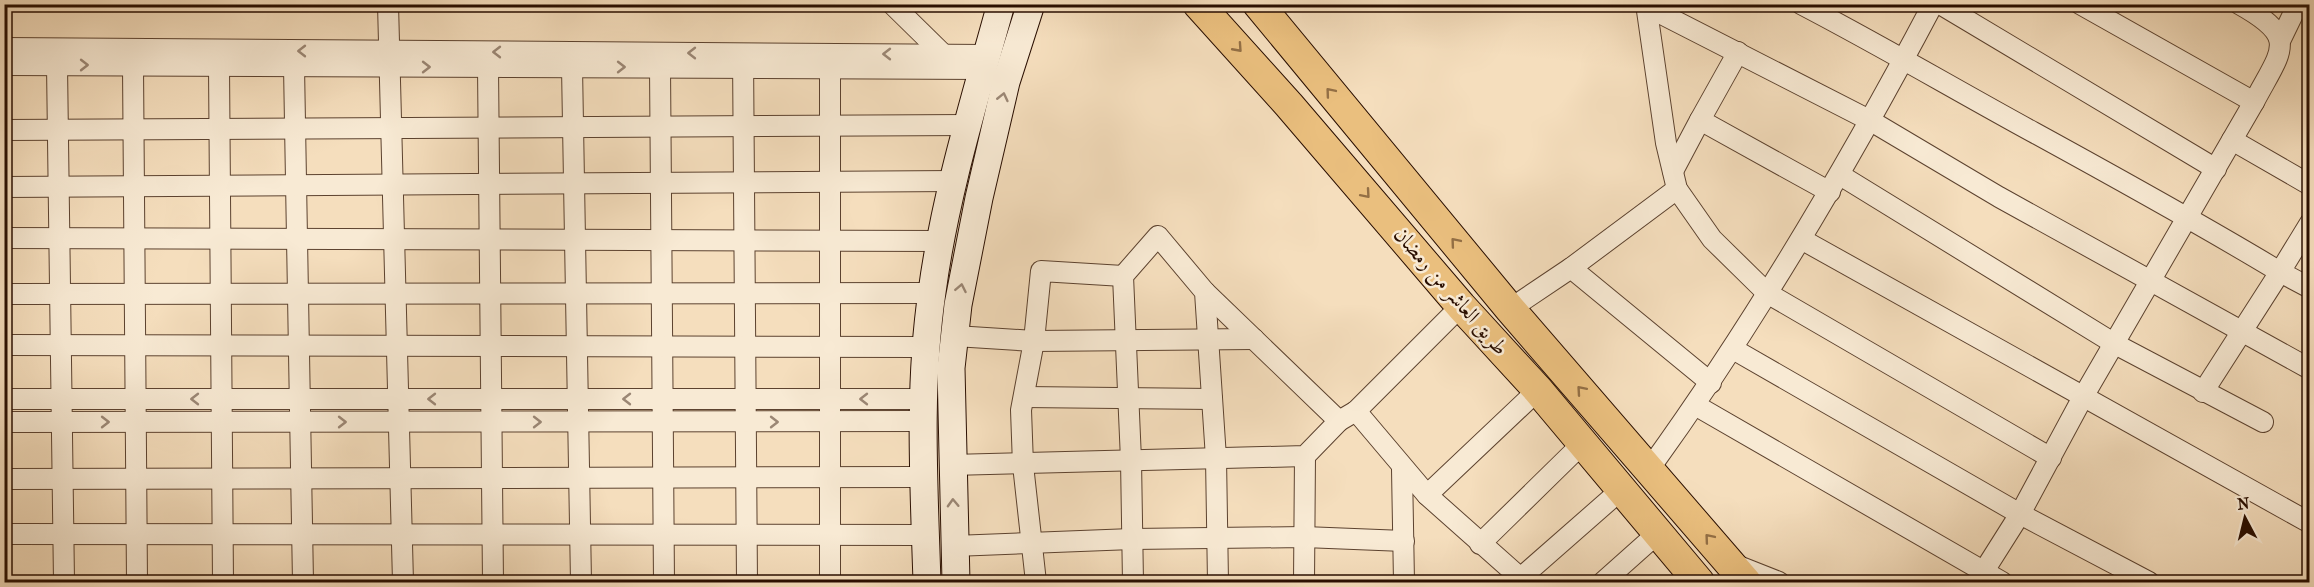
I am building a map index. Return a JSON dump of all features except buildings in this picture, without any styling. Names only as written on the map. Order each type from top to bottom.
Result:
[{"type":"main road","points":[[927,582],[923,410],[932,292],[940,241],[969,125],[976,64],[1001,4]]},
{"type":"main road","points":[[956,582],[951,465],[951,368],[955,336],[979,198],[1006,82],[1030,4]]},
{"type":"main road","name":"طريق العاشر من رمضان","points":[[1198,4],[1289,105],[1461,306],[1538,390],[1698,582]]},
{"type":"main road","name":"طريق العاشر من رمضان","points":[[1258,4],[1510,309],[1650,468],[1738,573]]},
{"type":"street","points":[[388,4],[403,582]]},
{"type":"street","points":[[892,4],[943,54],[976,64]]},
{"type":"street","points":[[1801,4],[1905,58],[2188,216],[2310,288]]},
{"type":"street","points":[[1650,468],[1711,383],[1830,192],[1871,121],[1933,4]]},
{"type":"street","points":[[1940,4],[2216,169]]},
{"type":"street","points":[[2239,4],[2264,18],[2277,31],[2281,39]]},
{"type":"street","points":[[1980,577],[2020,514],[2150,279],[2254,102],[2281,51],[2281,39],[2298,4]]},
{"type":"street","points":[[1646,5],[1871,121],[1999,197],[2310,369]]},
{"type":"street","points":[[1646,5],[1666,143],[1675,180],[1712,239],[1767,293],[2051,458]]},
{"type":"street","points":[[2088,7],[2254,102]]},
{"type":"street","points":[[4,48],[390,59],[743,60],[976,64]]},
{"type":"street","points":[[1510,309],[1571,268],[1675,180],[1700,120],[1738,52]]},
{"type":"street","points":[[830,61],[943,54],[976,64]]},
{"type":"street","points":[[4,65],[294,66],[390,59],[488,67],[660,67],[743,60]]},
{"type":"street","points":[[743,60],[747,582]]},
{"type":"street","points":[[830,61],[830,582]]},
{"type":"street","points":[[57,65],[64,582]]},
{"type":"street","points":[[133,66],[137,582]]},
{"type":"street","points":[[219,66],[224,582]]},
{"type":"street","points":[[294,66],[303,582]]},
{"type":"street","points":[[488,67],[493,582]]},
{"type":"street","points":[[572,67],[581,582]]},
{"type":"street","points":[[660,67],[664,582]]},
{"type":"street","points":[[1700,120],[1830,192]]},
{"type":"street","points":[[4,130],[969,125]]},
{"type":"street","points":[[2232,140],[2310,185]]},
{"type":"street","points":[[1840,175],[2115,344],[2263,422]]},
{"type":"street","points":[[4,187],[954,182]]},
{"type":"street","points":[[2203,392],[2310,223]]},
{"type":"street","points":[[1133,582],[1129,397],[1122,276],[1158,236],[1205,292],[1254,339],[1348,416],[1427,495],[1521,581],[1622,489]]},
{"type":"street","points":[[4,238],[743,238],[940,241]]},
{"type":"street","points":[[1801,239],[2310,523]]},
{"type":"street","points":[[1571,268],[1711,383]]},
{"type":"street","points":[[1036,582],[1023,465],[1021,411],[1034,341],[1041,271],[1122,276]]},
{"type":"street","points":[[4,294],[932,292]]},
{"type":"street","points":[[1205,292],[1216,458],[1218,582]]},
{"type":"street","points":[[951,465],[1023,465],[1305,456],[1461,306]]},
{"type":"street","points":[[955,336],[1034,341],[1254,339]]},
{"type":"street","points":[[4,345],[926,347]]},
{"type":"street","points":[[1733,349],[2020,514],[2149,582]]},
{"type":"street","points":[[1427,495],[1538,390]]},
{"type":"street","points":[[1024,397],[1212,399]]},
{"type":"street","points":[[4,399],[830,399],[923,410]]},
{"type":"street","points":[[1695,405],[1980,577],[2002,582]]},
{"type":"street","points":[[4,422],[830,422],[923,410]]},
{"type":"street","points":[[1480,544],[1583,443]]},
{"type":"street","points":[[1304,582],[1305,456]]},
{"type":"street","points":[[1402,469],[1404,582]]},
{"type":"street","points":[[4,478],[924,477]]},
{"type":"street","points":[[1603,582],[1658,533]]},
{"type":"street","points":[[4,534],[925,535]]},
{"type":"street","points":[[954,546],[1132,538],[1304,537],[1404,541]]},
{"type":"street","points":[[1738,573],[1779,582]]}]
